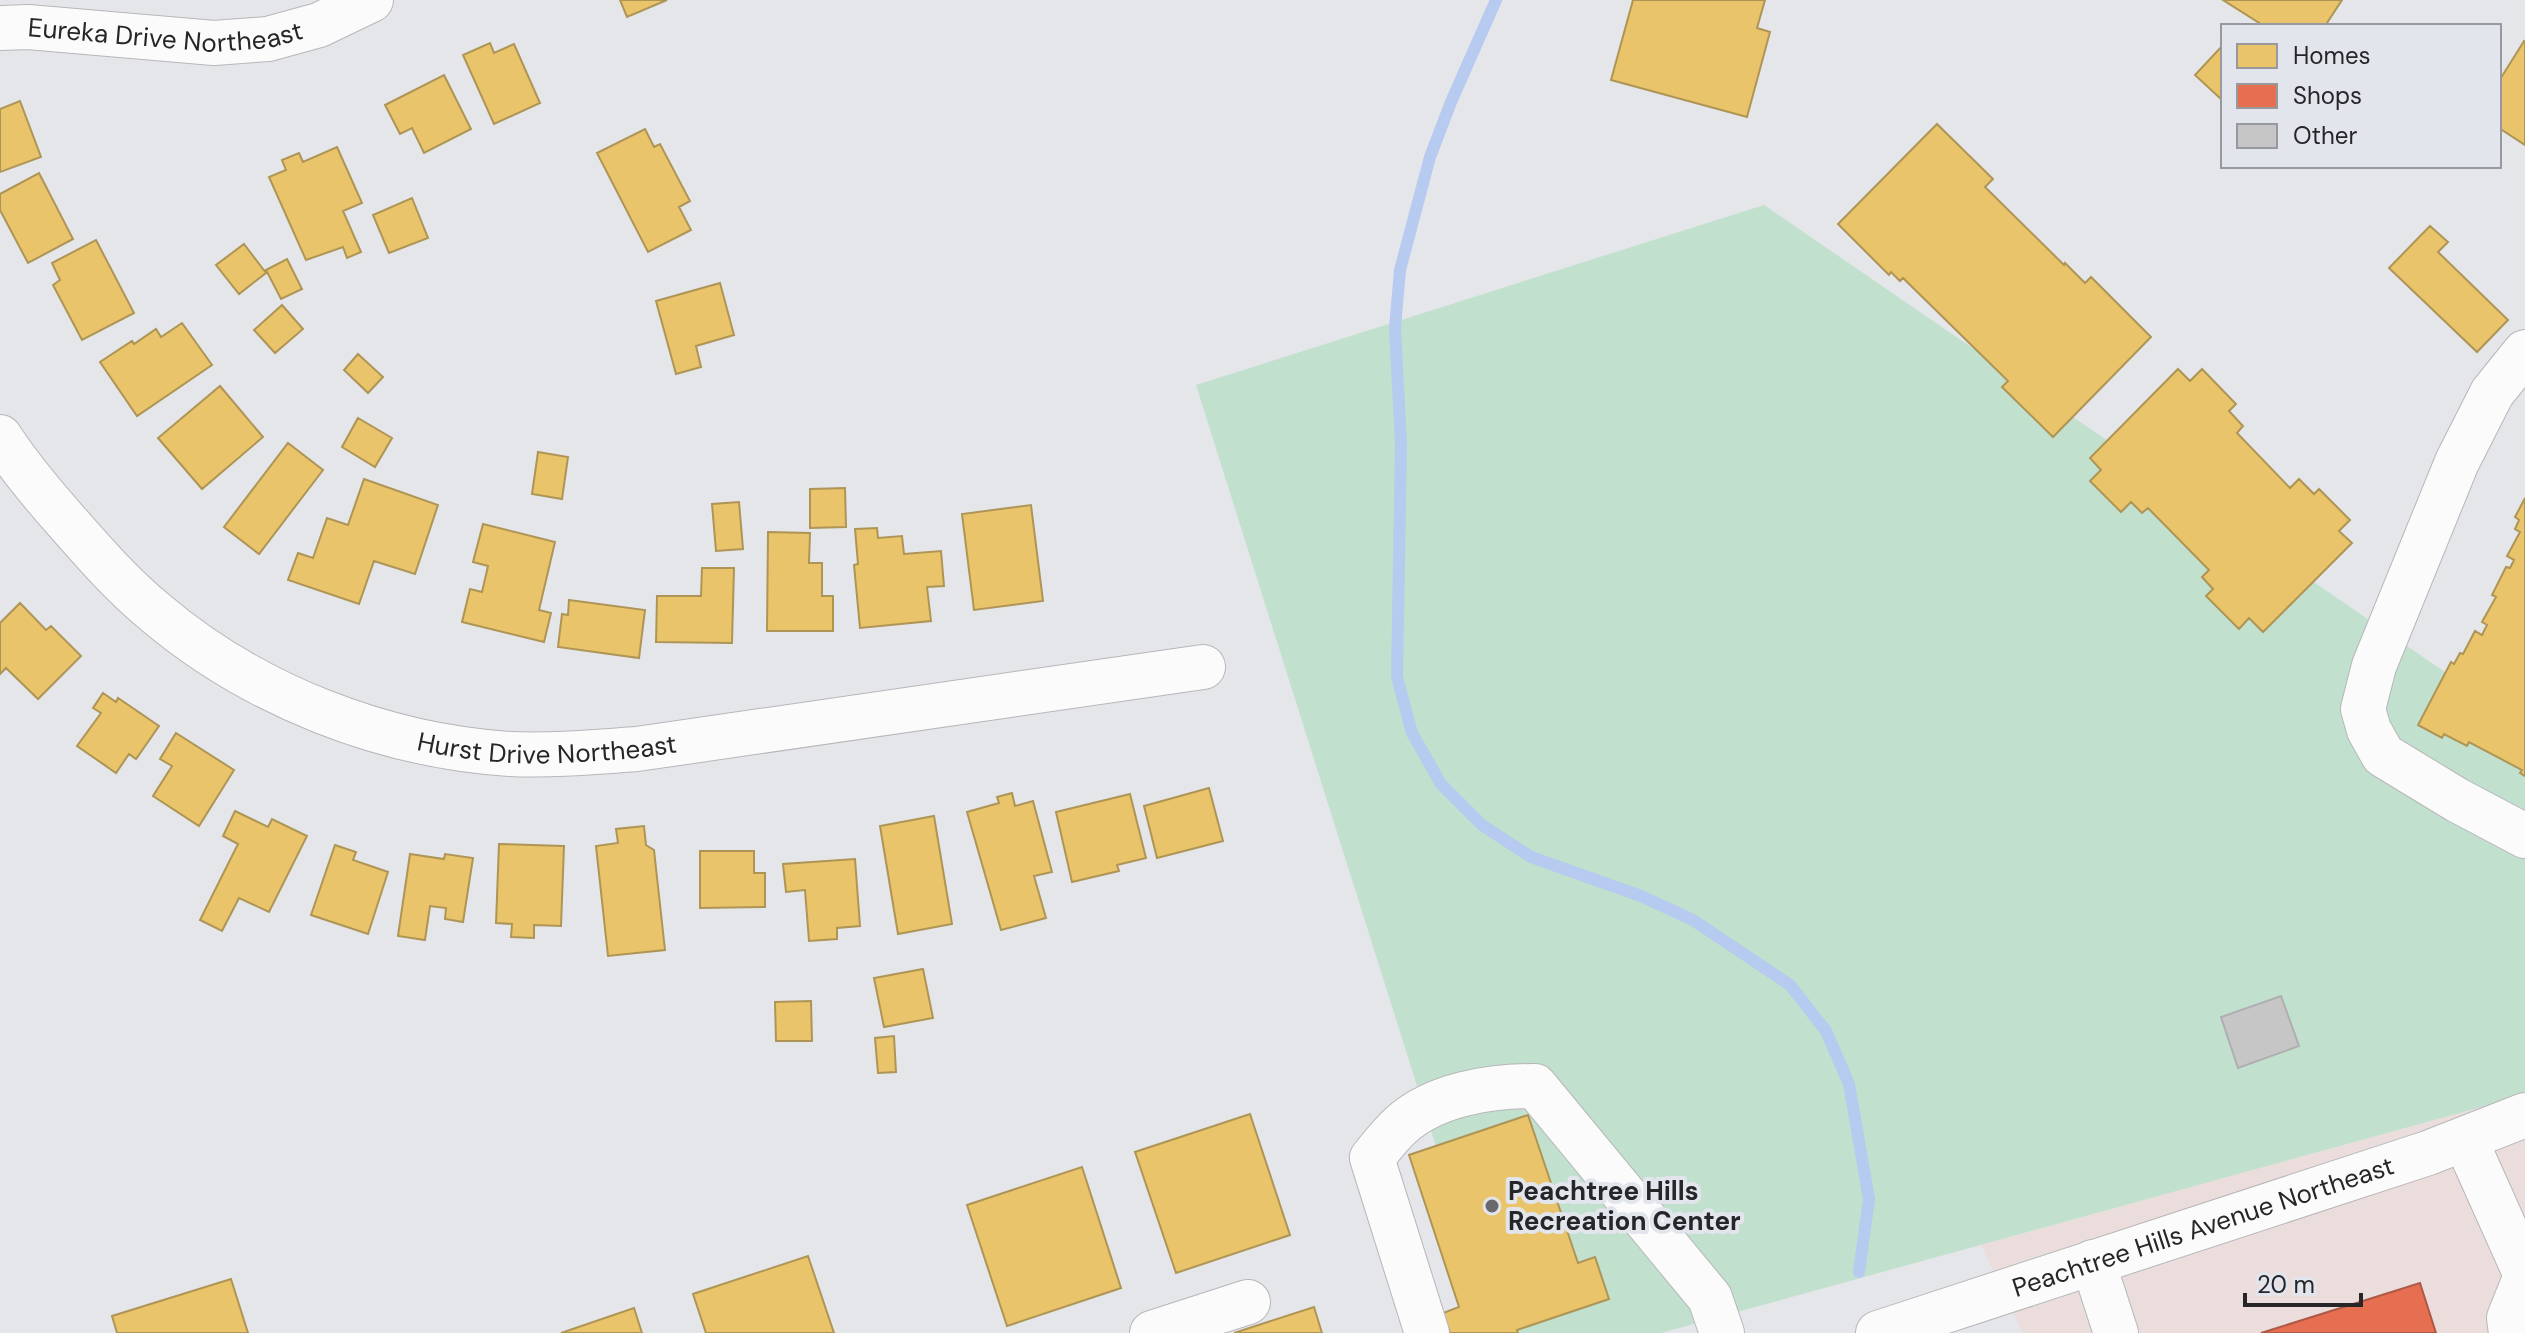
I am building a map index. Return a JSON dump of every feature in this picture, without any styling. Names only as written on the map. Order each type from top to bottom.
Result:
[{"type":"street","name":"Eureka Drive Northeast","points":[[0,28],[28,27],[214,43],[268,39],[319,25],[371,0]]},
{"type":"street","points":[[2525,352],[2492,393],[2457,462],[2374,666],[2363,709],[2369,730],[2383,755],[2457,800],[2525,836]]},
{"type":"street","name":"Hurst Drive Northeast","points":[[0,437],[21,470],[102,563],[156,614],[226,664],[302,704],[372,729],[434,744],[509,754],[573,754],[637,749],[1203,667]]},
{"type":"street","points":[[1427,1333],[1372,1158],[1402,1123],[1433,1105],[1474,1090],[1535,1086],[1710,1298],[1722,1333]]},
{"type":"street","name":"Peachtree Hills Avenue Northeast","points":[[1878,1333],[1947,1322],[2093,1262],[2428,1153],[2525,1115]]},
{"type":"street","points":[[2465,1139],[2525,1276],[2509,1318],[2511,1333]]},
{"type":"street","points":[[2093,1262],[2116,1333]]},
{"type":"street","points":[[1152,1333],[1248,1302]]},
{"type":"shaded area","points":[[2525,1095],[2525,1333],[2023,1333],[1981,1245]]},
{"type":"green space","points":[[1764,205],[2525,727],[2525,1095],[1661,1333],[1495,1333],[1196,385]]},
{"type":"building: Homes","points":[[620,0],[667,0],[627,17]]},
{"type":"building: Homes","points":[[1633,0],[1765,0],[1757,28],[1770,32],[1747,117],[1611,80]]},
{"type":"building: Homes","points":[[2223,0],[2342,0],[2326,24],[2261,24]]},
{"type":"building: Homes","points":[[2524,41],[2525,145],[2501,129],[2501,78]]},
{"type":"building: Homes","points":[[490,43],[494,53],[514,44],[540,103],[494,124],[463,55]]},
{"type":"building: Homes","points":[[2221,47],[2221,99],[2195,75]]},
{"type":"building: Homes","points":[[444,75],[471,129],[424,153],[412,128],[400,134],[385,105]]},
{"type":"building: Homes","points":[[20,101],[41,157],[0,172],[0,109]]},
{"type":"building: Homes","points":[[1937,124],[1993,179],[1985,187],[2064,265],[2085,283],[2091,277],[2151,337],[2053,437],[2002,387],[2008,381],[1903,278],[1900,281],[1891,272],[1889,275],[1838,224]]},
{"type":"building: Homes","points":[[645,129],[654,147],[660,144],[690,201],[679,207],[691,230],[648,252],[597,153]]},
{"type":"building: Homes","points":[[337,147],[362,203],[343,211],[361,252],[347,258],[343,247],[306,260],[269,177],[286,170],[282,160],[299,153],[303,162]]},
{"type":"building: Homes","points":[[39,173],[73,239],[28,263],[0,210],[0,194]]},
{"type":"building: Homes","points":[[412,198],[428,238],[389,253],[373,215]]},
{"type":"building: Homes","points":[[2430,226],[2448,242],[2438,252],[2508,320],[2477,352],[2389,268]]},
{"type":"building: Homes","points":[[96,240],[134,313],[82,340],[53,285],[60,280],[52,263]]},
{"type":"building: Homes","points":[[244,244],[266,273],[239,294],[216,265]]},
{"type":"building: Homes","points":[[287,259],[302,289],[281,299],[266,270]]},
{"type":"building: Homes","points":[[720,283],[734,335],[696,346],[701,367],[676,374],[656,301]]},
{"type":"building: Homes","points":[[282,305],[303,329],[275,353],[254,330]]},
{"type":"building: Homes","points":[[182,323],[212,365],[137,416],[100,362],[156,329],[161,337]]},
{"type":"building: Homes","points":[[358,354],[383,377],[368,393],[344,370]]},
{"type":"building: Homes","points":[[2178,369],[2190,381],[2202,369],[2236,404],[2229,411],[2243,426],[2237,433],[2290,488],[2299,479],[2314,494],[2319,489],[2350,520],[2339,531],[2352,543],[2263,632],[2249,618],[2239,629],[2206,596],[2213,589],[2202,577],[2209,570],[2148,508],[2142,513],[2131,502],[2121,512],[2090,481],[2101,470],[2090,458]]},
{"type":"building: Homes","points":[[220,386],[263,437],[202,489],[158,438]]},
{"type":"building: Homes","points":[[358,418],[392,438],[375,467],[342,447]]},
{"type":"building: Homes","points":[[288,443],[323,470],[259,554],[224,527]]},
{"type":"building: Homes","points":[[538,452],[568,457],[562,499],[532,494]]},
{"type":"building: Homes","points":[[364,479],[438,505],[415,574],[374,561],[359,604],[288,580],[298,553],[313,558],[327,518],[348,525]]},
{"type":"building: Homes","points":[[845,488],[846,527],[810,528],[810,489]]},
{"type":"building: Homes","points":[[2525,498],[2525,776],[2520,773],[2522,770],[2469,742],[2467,746],[2444,734],[2442,738],[2418,725],[2451,662],[2454,664],[2460,653],[2463,654],[2475,631],[2482,635],[2487,625],[2482,622],[2496,597],[2492,595],[2506,567],[2510,568],[2514,560],[2507,556],[2520,532],[2515,529],[2519,520],[2515,517]]},
{"type":"building: Homes","points":[[739,502],[743,549],[716,551],[712,504]]},
{"type":"building: Homes","points":[[1031,505],[1043,601],[974,610],[962,514]]},
{"type":"building: Homes","points":[[483,524],[555,542],[539,610],[551,613],[544,642],[462,622],[470,589],[482,592],[488,566],[473,562]]},
{"type":"building: Homes","points":[[877,528],[878,538],[902,536],[904,554],[941,551],[944,586],[927,587],[931,621],[860,628],[854,565],[858,564],[855,529]]},
{"type":"building: Homes","points":[[768,532],[810,533],[809,563],[822,563],[822,596],[833,596],[833,631],[767,631]]},
{"type":"building: Homes","points":[[702,568],[734,568],[732,643],[656,642],[657,596],[701,596]]},
{"type":"building: Homes","points":[[569,600],[645,610],[639,658],[558,647],[562,614],[568,615]]},
{"type":"building: Homes","points":[[20,603],[46,630],[51,626],[81,656],[38,699],[6,668],[0,674],[0,623]]},
{"type":"building: Homes","points":[[103,693],[116,702],[118,698],[159,726],[136,759],[129,754],[116,773],[77,746],[101,713],[93,708]]},
{"type":"building: Homes","points":[[176,733],[234,770],[199,826],[153,796],[172,766],[160,759]]},
{"type":"building: Homes","points":[[1209,788],[1223,841],[1157,858],[1144,806]]},
{"type":"building: Homes","points":[[1012,793],[1015,806],[1033,801],[1052,872],[1034,876],[1046,918],[1001,930],[967,812],[999,803],[997,797]]},
{"type":"building: Homes","points":[[1130,794],[1146,858],[1117,865],[1119,871],[1072,882],[1056,812]]},
{"type":"building: Homes","points":[[235,811],[268,827],[272,819],[307,836],[269,912],[239,898],[222,931],[200,920],[238,844],[223,836]]},
{"type":"building: Homes","points":[[934,816],[952,924],[898,934],[880,826]]},
{"type":"building: Homes","points":[[644,826],[646,845],[654,850],[665,950],[608,956],[596,846],[618,843],[616,829]]},
{"type":"building: Homes","points":[[499,844],[564,846],[561,926],[534,925],[534,938],[511,937],[512,924],[496,923]]},
{"type":"building: Homes","points":[[335,845],[356,852],[353,860],[388,872],[368,934],[311,915]]},
{"type":"building: Homes","points":[[700,851],[754,851],[754,873],[765,873],[765,907],[700,908]]},
{"type":"building: Homes","points":[[410,854],[444,859],[445,854],[473,858],[463,922],[445,919],[446,908],[430,906],[425,940],[398,936]]},
{"type":"building: Homes","points":[[855,859],[860,926],[837,928],[837,939],[809,941],[805,890],[786,892],[783,864]]},
{"type":"building: Homes","points":[[923,969],[933,1018],[884,1027],[874,978]]},
{"type":"building: Homes","points":[[811,1001],[812,1041],[776,1041],[775,1002]]},
{"type":"building: Homes","points":[[894,1036],[896,1072],[878,1073],[875,1038]]},
{"type":"building: Homes","points":[[1250,1114],[1290,1235],[1176,1273],[1135,1152]]},
{"type":"building: Homes","name":"Peachtree Hills Recreation Center","points":[[1528,1115],[1578,1263],[1595,1257],[1609,1299],[1517,1330],[1518,1333],[1450,1333],[1443,1313],[1459,1307],[1409,1155]]},
{"type":"building: Homes","points":[[1082,1167],[1121,1288],[1007,1326],[967,1205]]},
{"type":"building: Homes","points":[[808,1256],[834,1333],[706,1333],[693,1294]]},
{"type":"building: Homes","points":[[231,1279],[248,1333],[117,1333],[112,1316]]},
{"type":"building: Homes","points":[[1314,1307],[1322,1333],[1234,1333]]},
{"type":"building: Homes","points":[[634,1308],[642,1333],[561,1333]]},
{"type":"building: Shops","points":[[2420,1283],[2436,1333],[2261,1333]]},
{"type":"building: Other","points":[[2281,996],[2299,1046],[2238,1068],[2221,1017]]},
{"type":"waterway","points":[[1496,0],[1430,157],[1400,270],[1395,328],[1401,444],[1397,677],[1412,733],[1441,784],[1482,825],[1531,857],[1641,896],[1693,920],[1790,985],[1826,1031],[1849,1084],[1869,1199],[1859,1272]]},
{"type":"place","name":"Peachtree Hills Recreation Center","points":[[1492,1206]]}]
